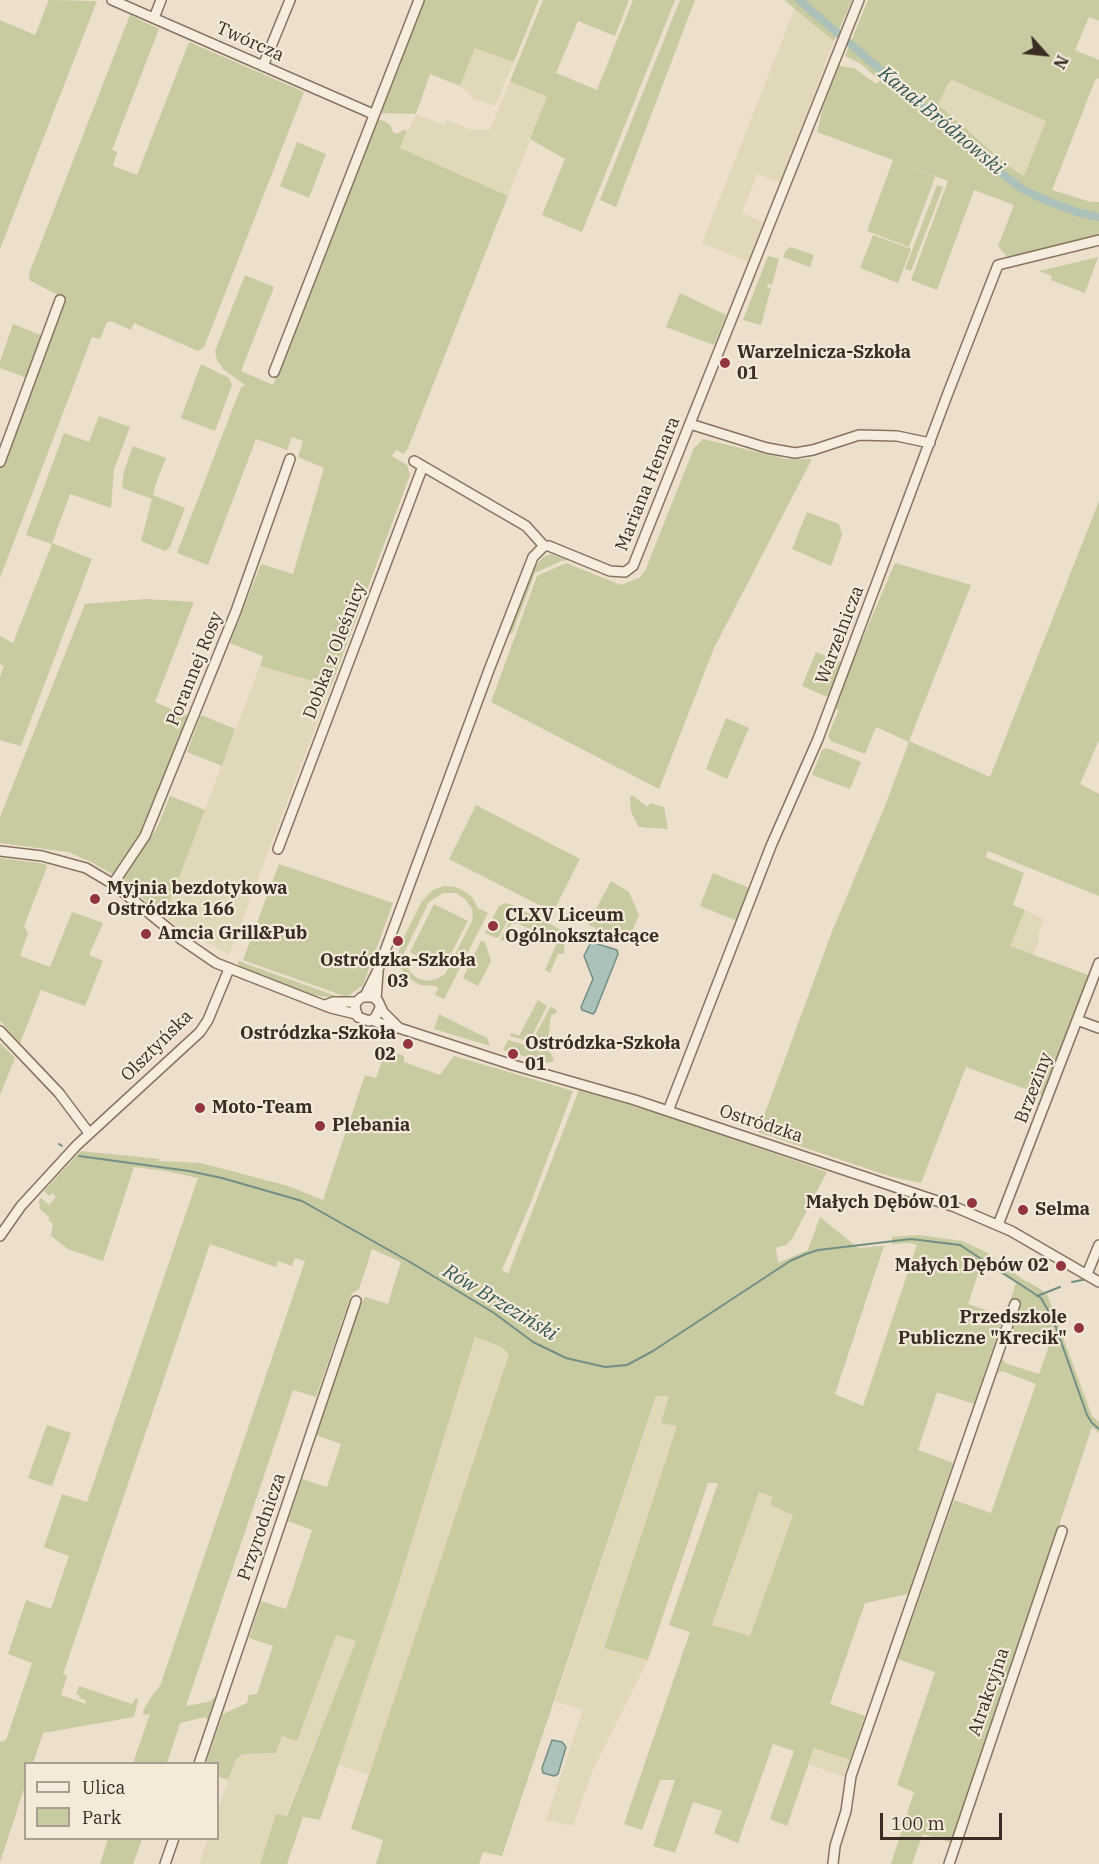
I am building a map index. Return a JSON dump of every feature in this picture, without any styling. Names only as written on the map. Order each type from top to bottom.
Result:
[{"type":"street","name":"Twórcza","points":[[112,0],[373,114]]},
{"type":"street","points":[[153,18],[160,0]]},
{"type":"street","points":[[263,66],[290,0]]},
{"type":"street","points":[[274,372],[419,0]]},
{"type":"street","name":"Mariana Hemara","points":[[543,546],[554,547],[618,573],[630,569],[635,563],[859,0]]},
{"type":"street","name":"Warzelnicza","points":[[668,1111],[773,840],[818,739],[998,265],[1099,240]]},
{"type":"street","points":[[0,462],[60,300]]},
{"type":"street","points":[[690,424],[767,448],[795,453],[813,450],[859,435],[897,436],[930,443]]},
{"type":"street","name":"Porannej Rosy","points":[[113,884],[145,836],[236,611],[291,459]]},
{"type":"street","name":"Dobka z Oleśnicy","points":[[278,849],[419,464],[526,526],[543,546]]},
{"type":"street","points":[[326,1005],[333,1002],[356,1002],[365,996],[378,970],[533,556],[543,546]]},
{"type":"street","points":[[0,851],[70,862],[94,872],[113,884],[192,947],[229,969],[331,1008],[356,1014],[365,1020],[372,1020],[378,1015],[378,970]]},
{"type":"street","name":"Brzeziny","points":[[998,1225],[1099,963]]},
{"type":"street","name":"Olsztyńska","points":[[0,1236],[21,1206],[89,1133],[200,1032],[208,1020],[229,969]]},
{"type":"street","points":[[365,996],[378,1003]]},
{"type":"street","points":[[356,1002],[356,1014]]},
{"type":"street","name":"Ostródzka","points":[[378,1003],[399,1028]]},
{"type":"street","name":"Ostródzka","points":[[372,1020],[668,1111],[955,1207],[998,1225],[1098,1281]]},
{"type":"street","points":[[1077,1020],[1099,1028]]},
{"type":"street","points":[[0,1031],[59,1093],[89,1133]]},
{"type":"street","points":[[1087,1274],[1099,1245]]},
{"type":"street","name":"Przyrodnicza","points":[[200,1762],[356,1301]]},
{"type":"street","points":[[833,1864],[835,1846],[846,1811],[850,1776],[1015,1304]]},
{"type":"street","name":"Atrakcyjna","points":[[949,1864],[1062,1532]]},
{"type":"street","points":[[165,1864],[174,1840]]},
{"type":"shaded area","points":[[795,8],[834,41],[780,182],[757,174],[742,213],[763,222],[748,262],[702,243]]},
{"type":"shaded area","points":[[475,47],[514,62],[495,106],[475,99],[460,86]]},
{"type":"shaded area","points":[[518,63],[511,81],[547,97],[508,196],[400,148],[416,114],[444,125],[447,120],[471,130],[490,130]]},
{"type":"shaded area","points":[[952,80],[1046,121],[1024,176],[1008,166],[938,103]]},
{"type":"shaded area","points":[[260,666],[331,686],[229,955],[191,936],[164,916]]},
{"type":"shaded area","points":[[1025,910],[1044,919],[1038,936],[1039,942],[1033,955],[1010,946]]},
{"type":"shaded area","points":[[475,1337],[500,1346],[509,1353],[369,1775],[338,1765],[396,1592]]},
{"type":"shaded area","points":[[656,1396],[670,1396],[677,1426],[604,1647],[648,1660],[592,1772],[573,1826],[546,1820],[583,1710],[555,1701]]},
{"type":"shaded area","points":[[759,1492],[773,1497],[771,1505],[793,1515],[750,1636],[712,1626]]},
{"type":"shaded area","points":[[336,1635],[356,1641],[286,1816],[276,1814],[260,1864],[199,1864],[208,1840],[219,1840],[219,1807],[236,1759],[243,1754],[276,1753],[282,1736],[297,1740]]},
{"type":"shaded area","points":[[815,1748],[850,1760],[844,1777],[809,1764]]},
{"type":"green space","points":[[49,0],[97,1],[0,249],[0,20],[35,35]]},
{"type":"green space","points":[[423,0],[539,0],[514,62],[475,48],[460,86],[430,74],[416,114],[378,113]]},
{"type":"green space","points":[[543,0],[629,0],[615,36],[578,21],[556,73],[597,90],[633,0],[675,0],[582,232],[542,215],[565,159],[530,139],[547,97],[510,81]]},
{"type":"green space","points":[[680,0],[695,0],[616,207],[600,200]]},
{"type":"green space","points":[[784,0],[852,0],[834,41]]},
{"type":"green space","points":[[868,0],[1099,0],[1099,21],[1089,17],[1075,50],[1099,60],[1099,79],[1096,78],[1052,190],[1091,202],[1099,202],[1099,233],[1092,239],[1008,258],[998,246],[1014,205],[974,190],[937,290],[911,280],[948,181],[898,163],[935,177],[909,247],[867,231],[893,160],[817,132],[823,107],[839,66],[854,68],[876,84],[880,81],[861,64],[845,56]],"holes":[[[952,80],[1046,121],[1024,176],[1008,166],[938,104]]]},
{"type":"green space","points":[[130,15],[159,29],[112,150],[117,152],[113,166],[137,175],[189,42],[304,92],[204,347],[198,351],[134,323],[131,330],[111,321],[107,322],[100,339],[92,337],[0,578],[0,468],[64,298],[29,280],[30,271]]},
{"type":"green space","points":[[376,118],[391,126],[392,131],[396,134],[407,131],[400,148],[508,196],[408,448],[404,454],[396,450],[392,456],[407,465],[410,475],[331,686],[260,666],[263,656],[230,643],[261,564],[293,574],[324,468],[298,457],[303,441],[292,437],[287,450],[256,439],[208,565],[177,553],[241,387],[245,385],[223,369],[217,360],[215,351],[245,275],[274,287],[241,371],[273,385]]},
{"type":"green space","points":[[297,142],[326,154],[309,198],[280,186]]},
{"type":"green space","points":[[937,185],[943,187],[911,271],[905,269]]},
{"type":"green space","points":[[873,235],[911,249],[898,283],[860,268]]},
{"type":"green space","points":[[791,247],[814,255],[810,267],[783,257],[786,250]]},
{"type":"green space","points":[[768,256],[779,259],[772,285],[768,284],[767,287],[771,288],[761,325],[743,320]]},
{"type":"green space","points":[[1098,257],[1085,293],[1051,280],[1052,276],[1039,271]]},
{"type":"green space","points":[[680,293],[726,315],[714,345],[666,327]]},
{"type":"green space","points":[[13,324],[43,336],[27,378],[0,368]]},
{"type":"green space","points":[[201,364],[229,378],[232,385],[215,431],[181,418]]},
{"type":"green space","points":[[99,416],[130,427],[114,469],[111,508],[70,494],[52,543],[92,559],[21,746],[0,740],[0,677],[4,666],[0,664],[0,636],[13,643],[52,544],[26,535],[64,433],[89,442]]},
{"type":"green space","points":[[703,439],[786,459],[812,459],[714,648],[659,789],[491,702],[537,576],[566,563],[621,585],[639,578],[645,571],[694,448]]},
{"type":"green space","points":[[133,446],[166,458],[153,495],[185,508],[170,547],[165,551],[141,541],[152,499],[122,488],[124,471]]},
{"type":"green space","points":[[1099,501],[1099,740],[1080,784],[1099,794],[1099,896],[988,851],[985,857],[1024,873],[1013,905],[1025,910],[1010,946],[1088,975],[1042,1095],[966,1067],[921,1183],[892,1177],[758,1132],[833,929],[883,811],[909,742],[876,727],[865,754],[831,741],[828,735],[839,710],[833,707],[895,563],[971,585],[909,741],[990,777]]},
{"type":"green space","points":[[807,512],[839,524],[842,535],[831,566],[792,549]]},
{"type":"green space","points":[[550,554],[568,560],[535,573],[512,634],[507,632],[536,565],[543,557]]},
{"type":"green space","points":[[146,599],[194,602],[155,702],[188,716],[136,845],[114,875],[68,852],[0,843],[0,817],[85,604]]},
{"type":"green space","points":[[816,652],[843,663],[830,695],[825,696],[802,686]]},
{"type":"green space","points":[[201,715],[235,729],[222,766],[187,752]]},
{"type":"green space","points":[[726,718],[749,728],[727,779],[706,769]]},
{"type":"green space","points":[[827,748],[861,762],[850,789],[812,775],[822,750]]},
{"type":"green space","points":[[632,795],[647,807],[651,803],[664,807],[668,829],[639,827],[631,812],[630,798]]},
{"type":"green space","points":[[170,796],[205,810],[164,916],[121,880],[157,828]]},
{"type":"green space","points":[[476,805],[580,859],[553,912],[449,859]]},
{"type":"green space","points":[[0,858],[46,864],[47,867],[24,926],[28,933],[20,956],[50,967],[72,912],[103,923],[89,955],[103,961],[85,1006],[41,990],[20,1043],[0,1021]]},
{"type":"green space","points":[[279,864],[393,903],[363,985],[347,997],[243,960]]},
{"type":"green space","points":[[713,873],[749,888],[738,918],[735,920],[700,906]]},
{"type":"green space","points":[[611,881],[629,892],[639,915],[626,945],[588,924]]},
{"type":"green space","points":[[444,886],[455,887],[472,897],[478,908],[488,913],[444,999],[435,995],[438,988],[435,986],[420,985],[407,977],[399,965],[398,956],[400,945],[422,901],[433,890]],"holes":[[[443,893],[456,893],[465,899],[472,909],[473,919],[445,974],[437,979],[426,981],[417,978],[410,972],[404,953],[429,902]]]},
{"type":"green space","points":[[506,903],[513,905],[514,908],[499,937],[485,933],[499,906]]},
{"type":"green space","points":[[434,904],[468,921],[443,969],[410,952]]},
{"type":"green space","points":[[518,908],[558,928],[565,936],[564,954],[558,954],[550,973],[545,970],[557,943],[517,923],[512,923],[503,941],[500,940]]},
{"type":"green space","points":[[481,941],[485,942],[491,961],[478,986],[463,978]]},
{"type":"green space","points":[[238,961],[340,999],[315,995],[242,969]]},
{"type":"green space","points":[[538,1000],[547,1006],[530,1040],[510,1036],[511,1033],[519,1036]]},
{"type":"green space","points":[[551,1006],[557,1011],[551,1015],[548,1041],[555,1042],[549,1047],[532,1041]]},
{"type":"green space","points":[[439,1014],[487,1038],[490,1046],[434,1029]]},
{"type":"green space","points":[[508,1040],[550,1052],[554,1059],[548,1063],[503,1050]]},
{"type":"green space","points":[[0,1043],[15,1058],[0,1095]]},
{"type":"green space","points":[[398,1054],[404,1056],[404,1062],[440,1075],[454,1056],[573,1091],[531,1202],[502,1270],[508,1274],[579,1090],[670,1117],[827,1172],[792,1239],[786,1245],[776,1248],[778,1263],[808,1250],[820,1217],[858,1248],[884,1246],[835,1394],[863,1406],[917,1245],[892,1244],[892,1237],[919,1235],[962,1241],[986,1252],[1022,1279],[1047,1294],[1092,1416],[1099,1422],[1099,1433],[1092,1427],[952,1843],[923,1834],[912,1864],[891,1864],[914,1792],[897,1785],[935,1672],[898,1659],[954,1500],[991,1513],[1036,1384],[1002,1371],[998,1373],[1003,1358],[1005,1363],[1039,1374],[1049,1346],[1011,1333],[1018,1303],[1010,1301],[1016,1283],[982,1262],[968,1304],[1004,1316],[974,1404],[937,1392],[918,1450],[953,1463],[908,1594],[865,1603],[830,1704],[865,1716],[850,1760],[814,1748],[787,1826],[770,1819],[794,1751],[773,1744],[738,1843],[714,1833],[722,1811],[693,1802],[675,1853],[653,1846],[675,1780],[660,1780],[642,1830],[624,1824],[690,1632],[669,1625],[718,1483],[708,1483],[648,1660],[604,1648],[677,1426],[661,1423],[669,1396],[656,1396],[502,1856],[483,1852],[479,1864],[376,1864],[383,1840],[351,1829],[509,1354],[500,1346],[475,1337],[396,1592],[320,1820],[303,1817],[287,1864],[260,1864],[276,1814],[287,1816],[356,1641],[336,1635],[297,1741],[282,1736],[276,1753],[243,1754],[236,1759],[228,1780],[219,1776],[219,1762],[206,1762],[223,1714],[247,1703],[249,1695],[257,1694],[273,1646],[249,1638],[261,1601],[286,1609],[312,1530],[288,1521],[302,1479],[327,1487],[341,1444],[316,1435],[357,1314],[365,1297],[388,1304],[401,1262],[372,1249],[359,1289],[352,1293],[316,1397],[293,1390],[186,1706],[209,1702],[216,1696],[208,1720],[205,1717],[180,1723],[167,1762],[133,1762],[150,1714],[143,1715],[144,1709],[160,1686],[305,1261],[295,1258],[292,1266],[278,1261],[276,1267],[210,1244],[63,1674],[67,1676],[61,1695],[86,1704],[85,1700],[76,1694],[79,1686],[132,1704],[136,1698],[138,1700],[134,1717],[43,1733],[33,1762],[24,1762],[24,1789],[0,1862],[0,1742],[6,1740],[32,1663],[8,1654],[26,1600],[51,1609],[69,1556],[44,1547],[62,1494],[87,1502],[198,1178],[134,1167],[103,1261],[68,1249],[51,1236],[53,1224],[40,1209],[39,1201],[41,1198],[49,1205],[56,1197],[52,1193],[49,1196],[44,1191],[81,1151],[159,1159],[159,1161],[201,1163],[288,1186],[323,1200],[365,1075],[376,1078],[384,1055],[394,1059]],"holes":[[[759,1492],[773,1497],[770,1505],[793,1515],[750,1636],[712,1625]]]},
{"type":"green space","points":[[47,1425],[71,1433],[52,1486],[28,1478]]},
{"type":"green space","points":[[108,1840],[142,1840],[133,1864],[100,1864]]},
{"type":"water","points":[[591,942],[617,950],[618,954],[593,1014],[582,1010],[581,1007],[593,979],[584,956]]},
{"type":"water","points":[[552,1740],[562,1742],[566,1747],[558,1774],[554,1776],[543,1773],[542,1768]]},
{"type":"waterway","name":"Kanał Bródnowski","points":[[799,0],[1002,174],[1024,190],[1077,212],[1099,217]]},
{"type":"waterway","name":"Rów Brzeziński","points":[[79,1156],[189,1171],[302,1201],[494,1313],[533,1342],[566,1358],[605,1367],[627,1365],[653,1351],[790,1261],[806,1254],[818,1250],[911,1239],[960,1245],[1041,1298],[1053,1319],[1087,1415],[1099,1429]]},
{"type":"waterway","name":"Rów Brzeziński","points":[[1072,1282],[1087,1279]]},
{"type":"waterway","name":"Rów Brzeziński","points":[[1037,1296],[1060,1287]]},
{"type":"place","name":"Warzelnicza-Szkoła 01","points":[[725,363]]},
{"type":"place","name":"Myjnia bezdotykowa Ostródzka 166","points":[[95,899]]},
{"type":"place","name":"CLXV Liceum Ogólnokształcące","points":[[493,926]]},
{"type":"place","name":"Amcia Grill&Pub","points":[[146,934]]},
{"type":"place","name":"Ostródzka-Szkoła 03","points":[[398,941]]},
{"type":"place","name":"Ostródzka-Szkoła 02","points":[[408,1044]]},
{"type":"place","name":"Ostródzka-Szkoła 01","points":[[513,1054]]},
{"type":"place","name":"Moto-Team","points":[[200,1108]]},
{"type":"place","name":"Plebania","points":[[320,1126]]},
{"type":"place","name":"Małych Dębów 01","points":[[972,1203]]},
{"type":"place","name":"Selma","points":[[1023,1210]]},
{"type":"place","name":"Małych Dębów 02","points":[[1061,1266]]},
{"type":"place","name":"Przedszkole Publiczne \"Krecik\"","points":[[1079,1328]]}]
